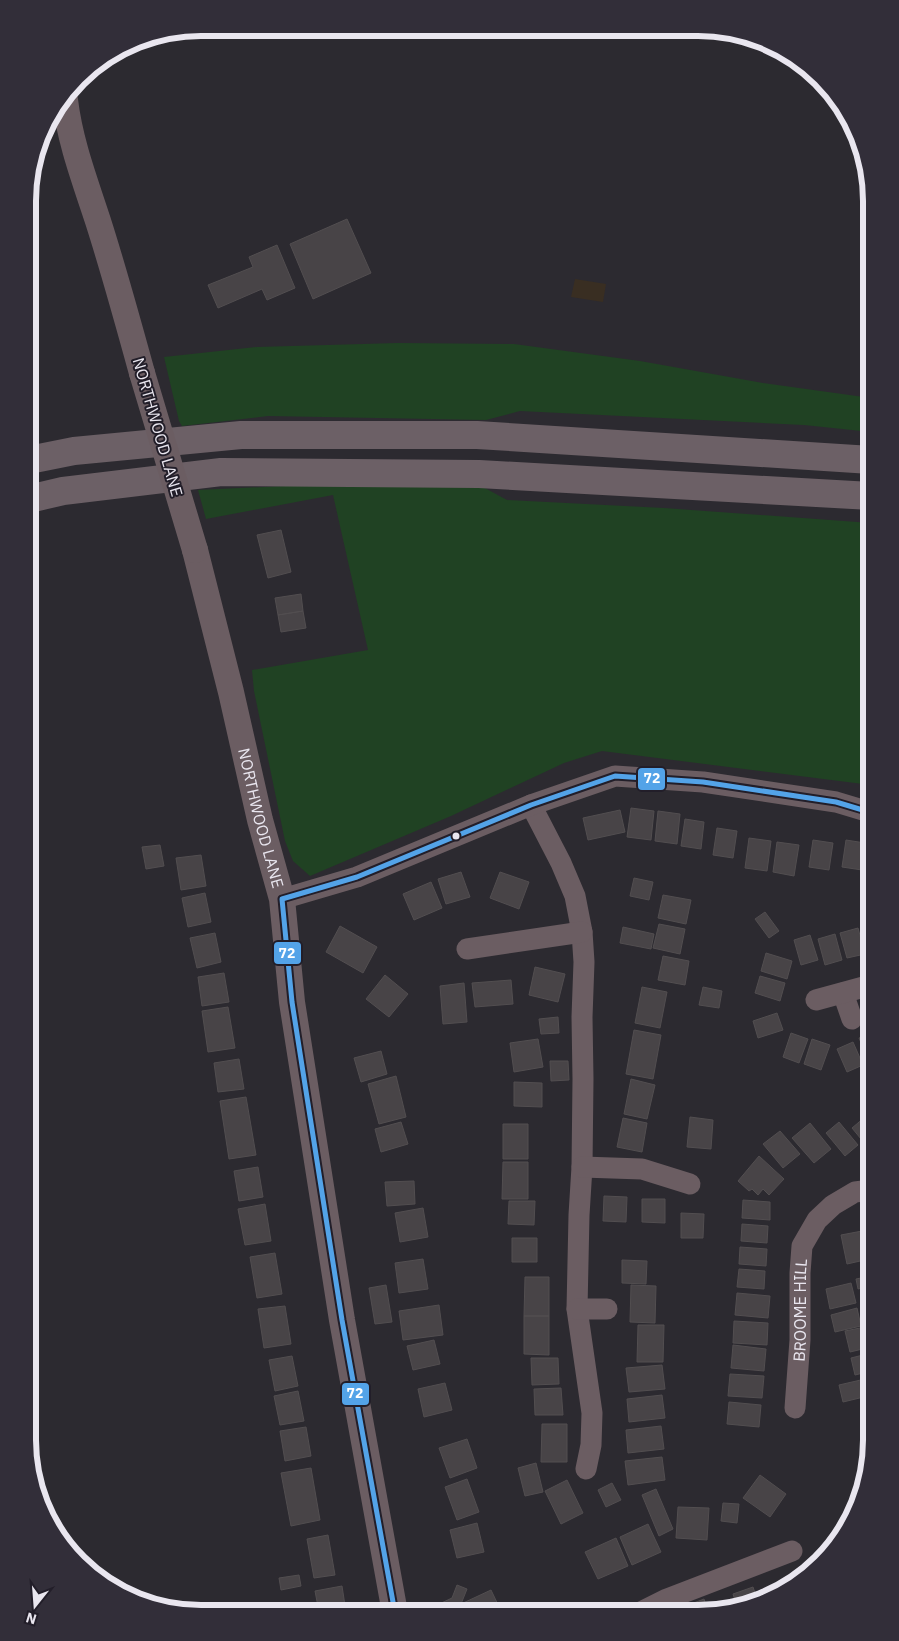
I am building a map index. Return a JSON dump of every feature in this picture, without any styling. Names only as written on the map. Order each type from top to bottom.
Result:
[{"type":"highway","points":[[36,459],[74,451],[241,435],[477,435],[863,459]]},
{"type":"highway","points":[[36,497],[62,491],[221,472],[479,474],[863,496]]},
{"type":"street","name":"NORTHWOOD LANE","points":[[66,107],[76,155],[99,223],[195,550],[231,692],[260,820],[282,900],[292,1002],[342,1320],[394,1605]]},
{"type":"street","points":[[282,900],[356,877],[531,806],[615,776],[704,782],[836,802],[863,810]]},
{"type":"street","points":[[531,806],[575,896],[582,932],[584,962],[582,1167],[578,1215],[577,1309],[592,1413],[592,1437],[586,1469]]},
{"type":"street","points":[[467,949],[582,932]]},
{"type":"street","points":[[816,1000],[862,987]]},
{"type":"street","points":[[843,993],[852,1019]]},
{"type":"street","points":[[582,1167],[642,1168],[690,1184]]},
{"type":"street","name":"BROOME HILL","points":[[795,1408],[800,1340],[802,1246],[817,1220],[834,1205],[855,1192],[862,1191]]},
{"type":"street","points":[[577,1309],[607,1309]]},
{"type":"street","points":[[670,1605],[792,1551]]},
{"type":"shaded area","points":[[575,279],[606,284],[603,302],[571,297]]},
{"type":"green space","points":[[398,343],[514,344],[640,361],[763,383],[863,397],[863,431],[804,425],[520,411],[486,420],[268,416],[182,426],[179,421],[164,357],[257,347]]},
{"type":"green space","points":[[326,484],[483,487],[507,500],[664,508],[863,522],[863,784],[602,751],[564,763],[451,816],[310,876],[293,861],[285,841],[254,691],[252,670],[368,650],[333,495],[206,519],[198,490]]},
{"type":"building","points":[[347,219],[371,273],[313,299],[290,244]]},
{"type":"building","points":[[277,245],[295,288],[267,300],[262,289],[218,308],[208,285],[253,267],[249,257]]},
{"type":"building","points":[[281,530],[291,572],[268,578],[257,535]]},
{"type":"building","points":[[301,594],[303,611],[278,615],[275,598]]},
{"type":"building","points":[[303,611],[306,628],[281,632],[278,615]]},
{"type":"building","points":[[631,808],[654,811],[651,840],[627,837]]},
{"type":"building","points":[[620,810],[625,832],[588,840],[583,818]]},
{"type":"building","points":[[658,811],[680,814],[677,844],[655,841]]},
{"type":"building","points":[[685,819],[704,822],[701,849],[681,846]]},
{"type":"building","points":[[717,828],[737,831],[733,858],[713,855]]},
{"type":"building","points":[[749,838],[771,841],[767,871],[745,868]]},
{"type":"building","points":[[813,840],[833,843],[829,870],[809,867]]},
{"type":"building","points":[[846,840],[862,843],[862,870],[842,867]]},
{"type":"building","points":[[777,842],[799,845],[794,876],[773,872]]},
{"type":"building","points":[[160,845],[164,866],[146,869],[142,847]]},
{"type":"building","points":[[201,855],[206,886],[181,890],[176,858]]},
{"type":"building","points":[[461,872],[470,897],[446,904],[438,879]]},
{"type":"building","points":[[500,872],[529,882],[519,909],[490,898]]},
{"type":"building","points":[[634,878],[653,882],[649,900],[630,896]]},
{"type":"building","points":[[431,882],[442,908],[414,920],[403,894]]},
{"type":"building","points":[[205,893],[211,922],[188,927],[182,898]]},
{"type":"building","points":[[663,895],[691,900],[686,924],[658,918]]},
{"type":"building","points":[[765,912],[779,931],[769,938],[755,919]]},
{"type":"building","points":[[659,924],[685,929],[680,954],[653,948]]},
{"type":"building","points":[[340,926],[377,947],[363,973],[326,952]]},
{"type":"building","points":[[623,927],[654,934],[651,949],[620,943]]},
{"type":"building","points":[[858,928],[862,944],[862,955],[847,958],[840,933]]},
{"type":"building","points":[[215,933],[221,962],[197,968],[190,938]]},
{"type":"building","points":[[835,934],[842,960],[825,965],[818,939]]},
{"type":"building","points":[[810,935],[818,960],[801,965],[794,940]]},
{"type":"building","points":[[766,953],[792,961],[787,979],[761,971]]},
{"type":"building","points":[[663,956],[689,961],[685,985],[658,980]]},
{"type":"building","points":[[535,967],[565,974],[558,1002],[529,995]]},
{"type":"building","points":[[224,973],[229,1002],[202,1006],[198,977]]},
{"type":"building","points":[[385,975],[408,994],[389,1017],[366,999]]},
{"type":"building","points":[[760,976],[785,983],[780,1001],[755,993]]},
{"type":"building","points":[[511,980],[513,1004],[475,1007],[472,983]]},
{"type":"building","points":[[464,983],[467,1022],[443,1024],[440,986]]},
{"type":"building","points":[[642,987],[667,992],[660,1028],[635,1023]]},
{"type":"building","points":[[703,987],[722,991],[719,1008],[699,1005]]},
{"type":"building","points":[[228,1007],[235,1048],[208,1052],[202,1011]]},
{"type":"building","points":[[777,1013],[783,1030],[758,1038],[753,1021]]},
{"type":"building","points":[[558,1017],[559,1033],[541,1034],[539,1019]]},
{"type":"building","points":[[634,1030],[661,1035],[653,1079],[626,1074]]},
{"type":"building","points":[[791,1033],[808,1039],[799,1063],[783,1057]]},
{"type":"building","points":[[538,1039],[543,1067],[514,1072],[510,1043]]},
{"type":"building","points":[[812,1039],[830,1045],[821,1070],[804,1064]]},
{"type":"building","points":[[853,1042],[862,1065],[847,1072],[837,1049]]},
{"type":"building","points":[[381,1051],[387,1074],[361,1082],[354,1058]]},
{"type":"building","points":[[239,1059],[244,1089],[218,1092],[214,1063]]},
{"type":"building","points":[[550,1061],[568,1061],[569,1080],[551,1081]]},
{"type":"building","points":[[396,1076],[406,1117],[379,1124],[368,1084]]},
{"type":"building","points":[[631,1079],[655,1085],[647,1119],[624,1114]]},
{"type":"building","points":[[514,1082],[542,1083],[542,1107],[514,1106]]},
{"type":"building","points":[[246,1097],[256,1155],[229,1159],[220,1101]]},
{"type":"building","points":[[690,1117],[713,1120],[711,1149],[687,1147]]},
{"type":"building","points":[[623,1118],[647,1123],[642,1152],[617,1147]]},
{"type":"building","points":[[862,1119],[862,1141],[852,1128]]},
{"type":"building","points":[[401,1122],[408,1144],[381,1152],[375,1129]]},
{"type":"building","points":[[839,1122],[858,1145],[845,1156],[826,1133]]},
{"type":"building","points":[[810,1123],[831,1149],[814,1163],[792,1138]]},
{"type":"building","points":[[503,1124],[528,1124],[528,1159],[503,1159]]},
{"type":"building","points":[[780,1131],[800,1154],[783,1168],[763,1144]]},
{"type":"building","points":[[759,1156],[784,1179],[769,1195],[763,1189],[758,1195],[752,1189],[749,1191],[738,1181]]},
{"type":"building","points":[[503,1162],[528,1162],[528,1199],[502,1199]]},
{"type":"building","points":[[258,1167],[263,1197],[239,1201],[234,1171]]},
{"type":"building","points":[[414,1181],[415,1204],[387,1206],[385,1182]]},
{"type":"building","points":[[604,1196],[627,1197],[626,1222],[603,1221]]},
{"type":"building","points":[[642,1199],[665,1199],[665,1223],[642,1222]]},
{"type":"building","points":[[743,1200],[770,1202],[770,1220],[742,1218]]},
{"type":"building","points":[[509,1201],[535,1201],[534,1225],[508,1224]]},
{"type":"building","points":[[265,1204],[271,1241],[245,1245],[238,1209]]},
{"type":"building","points":[[423,1208],[428,1237],[400,1242],[395,1213]]},
{"type":"building","points":[[681,1213],[704,1214],[703,1238],[681,1238]]},
{"type":"building","points":[[742,1224],[768,1226],[767,1243],[741,1241]]},
{"type":"building","points":[[862,1231],[862,1261],[847,1264],[841,1235]]},
{"type":"building","points":[[512,1238],[537,1238],[537,1262],[512,1262]]},
{"type":"building","points":[[740,1247],[767,1249],[766,1266],[739,1264]]},
{"type":"building","points":[[275,1253],[282,1294],[257,1298],[250,1257]]},
{"type":"building","points":[[423,1259],[428,1289],[399,1293],[395,1263]]},
{"type":"building","points":[[622,1260],[647,1261],[646,1284],[622,1283]]},
{"type":"building","points":[[739,1269],[765,1271],[764,1289],[737,1287]]},
{"type":"building","points":[[525,1277],[549,1277],[549,1316],[524,1316]]},
{"type":"building","points":[[862,1278],[862,1288],[858,1289],[856,1279]]},
{"type":"building","points":[[851,1283],[856,1303],[830,1309],[826,1289]]},
{"type":"building","points":[[386,1285],[392,1322],[375,1324],[369,1288]]},
{"type":"building","points":[[631,1285],[656,1286],[655,1323],[630,1322]]},
{"type":"building","points":[[737,1293],[770,1296],[768,1318],[735,1315]]},
{"type":"building","points":[[439,1305],[443,1335],[403,1340],[399,1311]]},
{"type":"building","points":[[285,1306],[291,1344],[264,1348],[258,1309]]},
{"type":"building","points":[[857,1308],[861,1326],[835,1332],[831,1315]]},
{"type":"building","points":[[524,1316],[549,1316],[549,1355],[524,1354]]},
{"type":"building","points":[[734,1321],[768,1323],[767,1345],[733,1343]]},
{"type":"building","points":[[638,1325],[664,1325],[663,1362],[637,1362]]},
{"type":"building","points":[[862,1328],[862,1349],[850,1352],[845,1331]]},
{"type":"building","points":[[434,1340],[440,1364],[413,1370],[407,1346]]},
{"type":"building","points":[[733,1345],[766,1349],[764,1371],[731,1368]]},
{"type":"building","points":[[862,1355],[862,1373],[855,1375],[851,1358]]},
{"type":"building","points":[[292,1356],[298,1386],[275,1391],[269,1360]]},
{"type":"building","points":[[531,1358],[558,1358],[559,1384],[532,1385]]},
{"type":"building","points":[[662,1365],[665,1389],[629,1392],[626,1368]]},
{"type":"building","points":[[730,1374],[764,1376],[762,1398],[728,1396]]},
{"type":"building","points":[[862,1380],[862,1397],[843,1402],[839,1385]]},
{"type":"building","points":[[445,1383],[452,1410],[424,1417],[418,1389]]},
{"type":"building","points":[[561,1388],[563,1415],[535,1415],[534,1389]]},
{"type":"building","points":[[298,1391],[304,1421],[280,1425],[274,1396]]},
{"type":"building","points":[[662,1395],[665,1418],[629,1422],[627,1399]]},
{"type":"building","points":[[729,1402],[761,1405],[759,1427],[727,1424]]},
{"type":"building","points":[[542,1424],[567,1424],[567,1462],[541,1462]]},
{"type":"building","points":[[661,1426],[664,1449],[628,1453],[626,1430]]},
{"type":"building","points":[[306,1427],[311,1456],[285,1461],[280,1431]]},
{"type":"building","points":[[467,1439],[477,1468],[450,1478],[439,1448]]},
{"type":"building","points":[[662,1457],[665,1480],[628,1485],[625,1461]]},
{"type":"building","points":[[536,1463],[543,1492],[525,1496],[518,1468]]},
{"type":"building","points":[[311,1468],[320,1520],[291,1526],[281,1473]]},
{"type":"building","points":[[760,1475],[786,1494],[770,1517],[743,1498]]},
{"type":"building","points":[[467,1479],[479,1512],[457,1520],[445,1487]]},
{"type":"building","points":[[567,1480],[583,1513],[561,1524],[545,1491]]},
{"type":"building","points":[[612,1483],[621,1500],[606,1507],[598,1490]]},
{"type":"building","points":[[656,1489],[673,1529],[659,1536],[642,1495]]},
{"type":"building","points":[[723,1503],[739,1504],[737,1523],[721,1521]]},
{"type":"building","points":[[678,1507],[709,1508],[707,1540],[676,1538]]},
{"type":"building","points":[[477,1523],[484,1552],[457,1558],[450,1530]]},
{"type":"building","points":[[648,1524],[661,1552],[632,1565],[620,1537]]},
{"type":"building","points":[[328,1535],[335,1575],[314,1578],[307,1539]]},
{"type":"building","points":[[616,1538],[628,1566],[598,1579],[585,1552]]},
{"type":"building","points":[[299,1575],[301,1586],[281,1590],[279,1578]]},
{"type":"building","points":[[457,1585],[467,1589],[461,1604],[491,1590],[498,1605],[437,1605],[452,1598]]},
{"type":"building","points":[[342,1586],[345,1605],[318,1605],[315,1591]]},
{"type":"building","points":[[753,1587],[755,1594],[735,1601],[733,1594]]},
{"type":"building","points":[[704,1599],[706,1604],[691,1605]]},
{"type":"building","points":[[731,1599],[732,1601],[721,1603]]},
{"type":"transit line","name":"72","points":[[394,1605],[342,1320],[292,1002],[282,899],[357,877],[531,805],[615,776],[703,782],[836,802],[863,810]]}]
